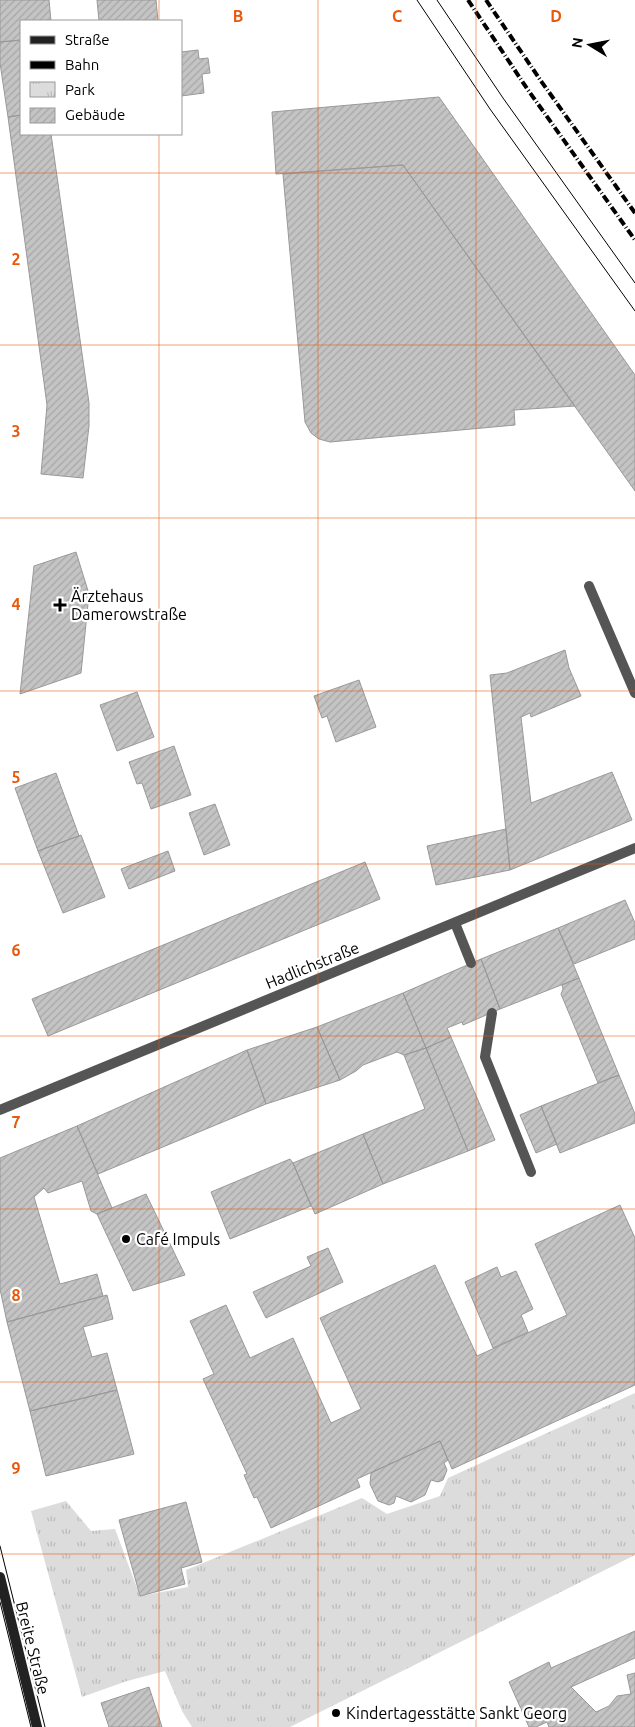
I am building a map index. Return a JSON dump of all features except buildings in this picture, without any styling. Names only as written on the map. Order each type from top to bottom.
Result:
[{"type":"main road","name":"Breite Straße","points":[[0,1577],[37,1727]]},
{"type":"street","points":[[589,586],[635,693]]},
{"type":"street","name":"Hadlichstraße","points":[[0,1110],[635,848]]},
{"type":"street","points":[[455,923],[471,963]]},
{"type":"street","points":[[492,1013],[485,1057],[531,1172]]},
{"type":"green space","points":[[635,1393],[635,1555],[290,1727],[192,1727],[182,1711],[165,1671],[127,1681],[82,1697],[31,1511],[66,1501],[91,1531],[115,1529],[140,1596],[188,1587],[186,1570],[362,1498],[387,1514],[440,1496],[448,1478]]},
{"type":"tram line","points":[[417,0],[490,109],[635,311]]},
{"type":"tram line","points":[[437,0],[503,98],[635,283]]},
{"type":"tram line","points":[[0,1546],[45,1727]]},
{"type":"tram line","points":[[0,1602],[31,1727]]},
{"type":"railway","points":[[468,0],[528,90],[635,240]]},
{"type":"railway","points":[[486,0],[635,213]]},
{"type":"place","name":"Ärztehaus Damerowstraße","points":[[60,605]]},
{"type":"place","name":"Café Impuls","points":[[126,1239]]},
{"type":"place","name":"Kindertagesstätte Sankt Georg","points":[[336,1713]]}]
